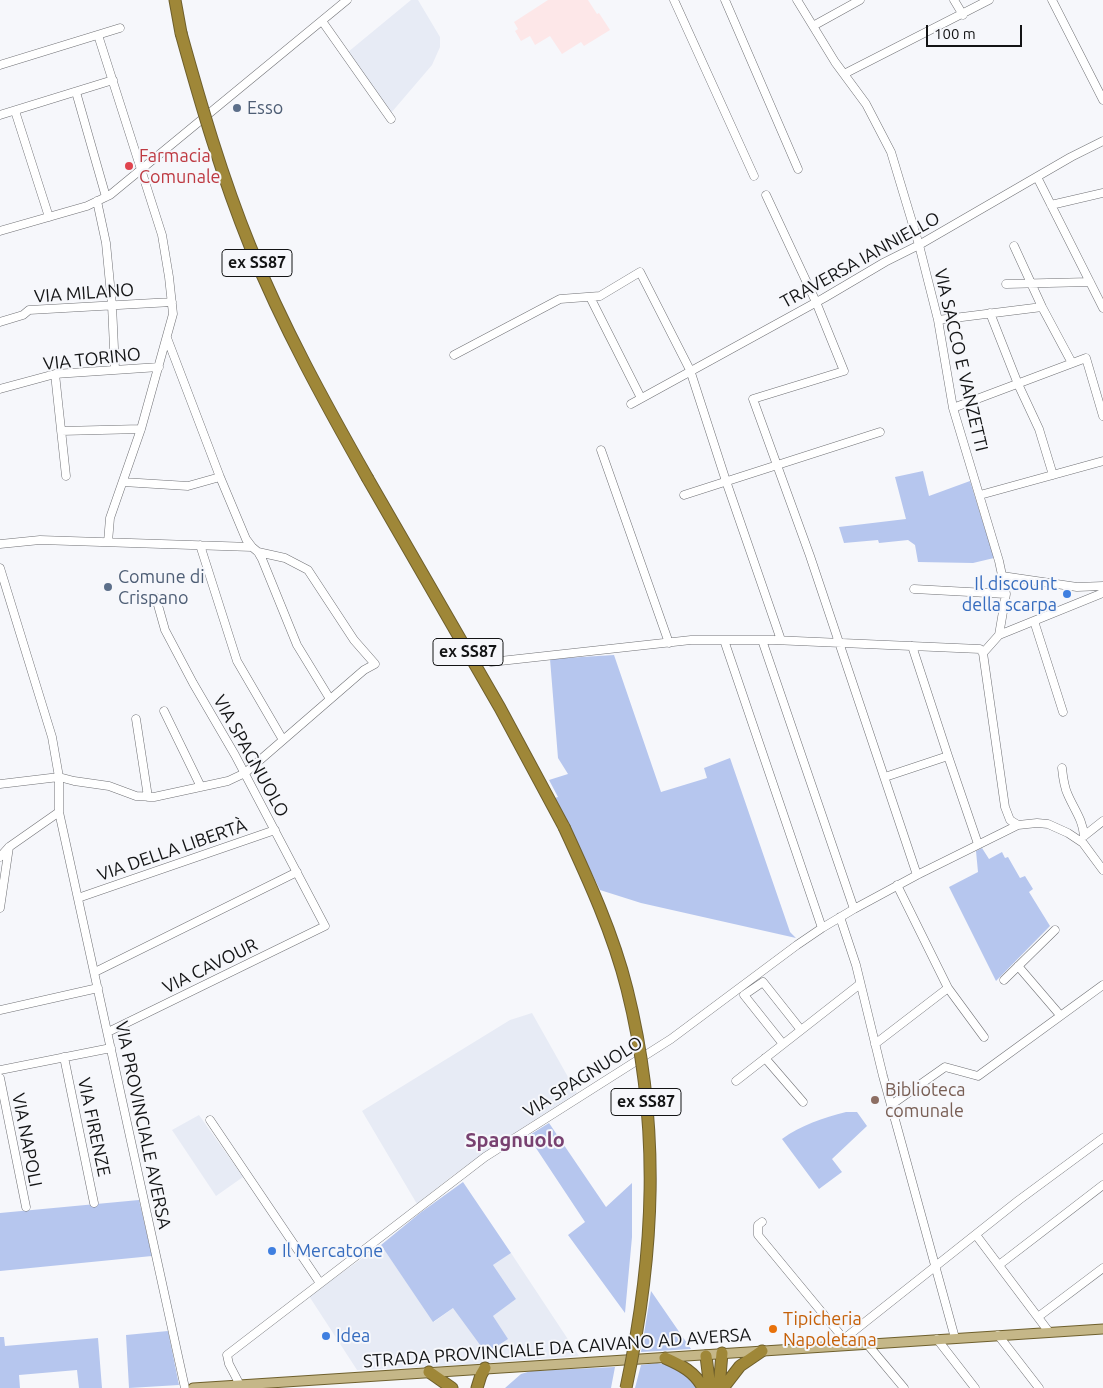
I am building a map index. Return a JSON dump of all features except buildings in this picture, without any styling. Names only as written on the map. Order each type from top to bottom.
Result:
[{"type":"highway","name":"ex SS87","points":[[175,0],[181,33],[223,176],[276,306],[315,384],[500,708],[564,827],[588,878],[609,933],[627,989],[638,1043],[650,1131],[650,1210],[647,1265],[637,1337],[626,1388]]},
{"type":"highway","points":[[723,1388],[740,1366],[762,1351]]},
{"type":"highway","points":[[719,1388],[722,1354]]},
{"type":"highway","points":[[706,1356],[710,1388]]},
{"type":"highway","points":[[665,1358],[693,1373],[704,1388]]},
{"type":"highway","points":[[477,1388],[480,1375],[485,1368]]},
{"type":"highway","points":[[429,1372],[452,1388]]},
{"type":"main road","name":"STRADA PROVINCIALE DA CAIVANO AD AVERSA","points":[[193,1388],[234,1387],[485,1368],[706,1356],[1103,1329]]},
{"type":"street","points":[[0,231],[87,206],[106,197],[347,0]]},
{"type":"street","points":[[674,0],[754,176]]},
{"type":"street","points":[[726,0],[798,169]]},
{"type":"street","name":"VIA SACCO E VANZETTI","points":[[797,0],[844,74],[866,104],[891,152],[919,245],[938,320],[953,408],[980,495],[1002,576],[1006,594],[999,635]]},
{"type":"street","points":[[813,26],[860,0]]},
{"type":"street","points":[[954,0],[963,14]]},
{"type":"street","points":[[844,74],[989,0]]},
{"type":"street","points":[[1052,0],[1103,100]]},
{"type":"street","points":[[322,21],[391,119]]},
{"type":"street","points":[[0,66],[120,28]]},
{"type":"street","points":[[98,35],[162,235],[173,314],[141,429],[110,518],[108,542]]},
{"type":"street","points":[[0,116],[113,80]]},
{"type":"street","points":[[76,92],[106,197]]},
{"type":"street","points":[[15,111],[49,217]]},
{"type":"street","name":"TRAVERSA IANNIELLO","points":[[631,404],[1103,141]]},
{"type":"street","points":[[1037,177],[1103,308]]},
{"type":"street","points":[[1051,205],[1103,193]]},
{"type":"street","points":[[766,195],[816,302],[844,370],[753,400],[839,643],[917,875]]},
{"type":"street","points":[[97,201],[106,243],[112,306],[115,370]]},
{"type":"street","points":[[1014,246],[1042,307],[1072,363]]},
{"type":"street","points":[[454,355],[560,299],[600,296],[640,272],[690,370],[781,640]]},
{"type":"street","points":[[1006,284],[1090,282]]},
{"type":"street","points":[[590,297],[641,398]]},
{"type":"street","name":"VIA MILANO","points":[[0,322],[23,315],[30,310],[172,302]]},
{"type":"street","points":[[938,320],[1042,307]]},
{"type":"street","points":[[990,313],[1038,429],[1054,475]]},
{"type":"street","points":[[167,338],[220,477],[246,539],[255,549],[297,645],[330,699]]},
{"type":"street","points":[[953,408],[1086,358],[1103,416]]},
{"type":"street","name":"VIA TORINO","points":[[0,388],[55,374],[159,367]]},
{"type":"street","points":[[55,374],[66,476]]},
{"type":"street","points":[[61,431],[141,429]]},
{"type":"street","points":[[684,495],[880,432]]},
{"type":"street","points":[[601,450],[669,643]]},
{"type":"street","points":[[980,495],[1103,462]]},
{"type":"street","points":[[123,482],[188,486],[220,477]]},
{"type":"street","points":[[0,544],[40,540],[200,545],[255,549],[285,558],[308,570],[354,640],[375,664],[364,670],[245,773],[228,781],[168,795],[148,797],[136,796],[109,786],[59,777],[0,784]]},
{"type":"street","points":[[200,545],[237,661],[284,740]]},
{"type":"street","name":"VIA PROVINCIALE AVERSA","points":[[0,568],[52,737],[59,777],[60,812],[185,1388]]},
{"type":"street","points":[[1002,576],[1083,587],[1103,586]]},
{"type":"street","points":[[1083,587],[1087,600]]},
{"type":"street","points":[[914,589],[1006,594]]},
{"type":"street","points":[[983,653],[999,635],[1103,593]]},
{"type":"street","name":"VIA SPAGNUOLO","points":[[156,598],[165,630],[245,773],[326,926]]},
{"type":"street","points":[[1034,621],[1063,712]]},
{"type":"street","points":[[491,662],[691,640],[781,640],[980,649],[983,653],[1001,788],[1008,815],[1018,825],[1037,822],[1048,824],[1068,834],[1082,838]]},
{"type":"street","points":[[724,640],[822,928]]},
{"type":"street","points":[[762,640],[854,909]]},
{"type":"street","points":[[912,646],[978,844]]},
{"type":"street","points":[[164,712],[201,787]]},
{"type":"street","points":[[136,719],[148,797]]},
{"type":"street","points":[[885,777],[948,756]]},
{"type":"street","points":[[1062,768],[1068,795],[1083,825],[1083,843],[1103,870]]},
{"type":"street","points":[[0,857],[9,847],[60,812]]},
{"type":"street","points":[[1082,838],[1103,820]]},
{"type":"street","name":"VIA SPAGNUOLO","points":[[234,1387],[227,1356],[485,1157],[671,1039],[822,928],[897,885],[1018,825]]},
{"type":"street","name":"VIA DELLA LIBERTÀ","points":[[78,898],[275,830]]},
{"type":"street","points":[[0,908],[9,847]]},
{"type":"street","points":[[95,972],[298,872]]},
{"type":"street","points":[[897,885],[948,988],[984,1037]]},
{"type":"street","points":[[840,917],[860,984],[874,1044],[955,1338]]},
{"type":"street","name":"VIA CAVOUR","points":[[108,1032],[326,926]]},
{"type":"street","points":[[1004,980],[1055,930]]},
{"type":"street","points":[[1018,966],[1060,1015]]},
{"type":"street","points":[[783,1044],[744,995],[763,982],[801,1030]]},
{"type":"street","points":[[736,1081],[860,984]]},
{"type":"street","points":[[891,1105],[945,1067],[978,1076],[1103,985]]},
{"type":"street","points":[[0,1010],[98,988]]},
{"type":"street","points":[[874,1044],[948,988]]},
{"type":"street","points":[[0,1070],[111,1048]]},
{"type":"street","name":"VIA FIRENZE","points":[[64,1057],[94,1203]]},
{"type":"street","points":[[764,1058],[804,1102]]},
{"type":"street","name":"VIA NAPOLI","points":[[0,1078],[26,1207]]},
{"type":"street","points":[[210,1120],[320,1283]]},
{"type":"street","points":[[835,1346],[1072,1160],[1103,1138]]},
{"type":"street","points":[[999,1265],[1103,1185]]},
{"type":"street","points":[[762,1222],[758,1225],[758,1235],[844,1340]]},
{"type":"street","points":[[976,1235],[1049,1332]]},
{"type":"street","points":[[1038,1317],[1103,1268]]},
{"type":"street","points":[[998,1335],[1039,1388]]},
{"type":"street","points":[[937,1339],[975,1388]]},
{"type":"street","points":[[868,1345],[904,1388]]},
{"type":"shaded area","points":[[411,0],[418,0],[440,37],[440,47],[432,65],[391,113],[348,52]]},
{"type":"shaded area","points":[[548,0],[588,0],[610,30],[584,46],[581,42],[562,54],[550,36],[535,45],[530,36],[521,41],[515,31],[518,29],[514,22]]},
{"type":"shaded area","points":[[923,471],[929,496],[970,481],[994,558],[973,563],[918,562],[915,545],[908,540],[879,543],[878,540],[844,543],[839,527],[906,519],[895,477]]},
{"type":"shaded area","points":[[614,655],[661,792],[707,778],[704,768],[730,758],[790,932],[796,938],[641,903],[600,890],[555,798],[558,797],[549,780],[568,774],[558,758],[550,659]]},
{"type":"shaded area","points":[[982,848],[989,859],[1002,852],[1005,858],[1008,857],[1020,878],[1025,876],[1033,889],[1029,892],[1050,926],[996,981],[949,887],[978,872],[976,851]]},
{"type":"shaded area","points":[[532,1013],[577,1093],[452,1176],[417,1204],[362,1111],[510,1020]]},
{"type":"shaded area","points":[[846,1112],[857,1112],[867,1126],[832,1159],[842,1172],[819,1189],[782,1139],[812,1122]]},
{"type":"shaded area","points":[[199,1115],[243,1177],[216,1196],[172,1130]]},
{"type":"shaded area","points":[[549,1123],[606,1207],[632,1183],[632,1237],[625,1313],[568,1235],[585,1222],[528,1136]]},
{"type":"shaded area","points":[[463,1182],[511,1253],[493,1265],[516,1299],[493,1316],[508,1339],[486,1353],[453,1308],[433,1322],[381,1245],[420,1213]]},
{"type":"shaded area","points":[[139,1200],[152,1256],[0,1271],[0,1213]]},
{"type":"shaded area","points":[[381,1245],[434,1322],[453,1308],[493,1316],[516,1299],[493,1265],[511,1253],[579,1356],[461,1365],[357,1370],[309,1296]]},
{"type":"shaded area","points":[[651,1291],[691,1349],[641,1352]]},
{"type":"shaded area","points":[[168,1331],[179,1385],[129,1388],[126,1335]]},
{"type":"shaded area","points":[[0,1337],[4,1337],[5,1346],[98,1338],[102,1388],[79,1388],[77,1370],[19,1375],[20,1388],[0,1388]]},
{"type":"shaded area","points":[[657,1363],[679,1367],[701,1388],[635,1388],[641,1365]]},
{"type":"shaded area","points":[[615,1367],[611,1388],[505,1388],[521,1374],[531,1371]]},
{"type":"place","name":"Esso","points":[[237,108]]},
{"type":"place","name":"Farmacia Comunale","points":[[129,166]]},
{"type":"place","name":"Comune di Crispano","points":[[108,587]]},
{"type":"place","name":"Il discount della scarpa","points":[[1067,594]]},
{"type":"place","name":"Biblioteca comunale","points":[[875,1100]]},
{"type":"place","name":"Il Mercatone","points":[[272,1251]]},
{"type":"place","name":"Tipicheria Napoletana","points":[[773,1329]]},
{"type":"place","name":"Idea","points":[[326,1336]]},
{"type":"district","name":"Spagnuolo","points":[[515,1140]]}]
